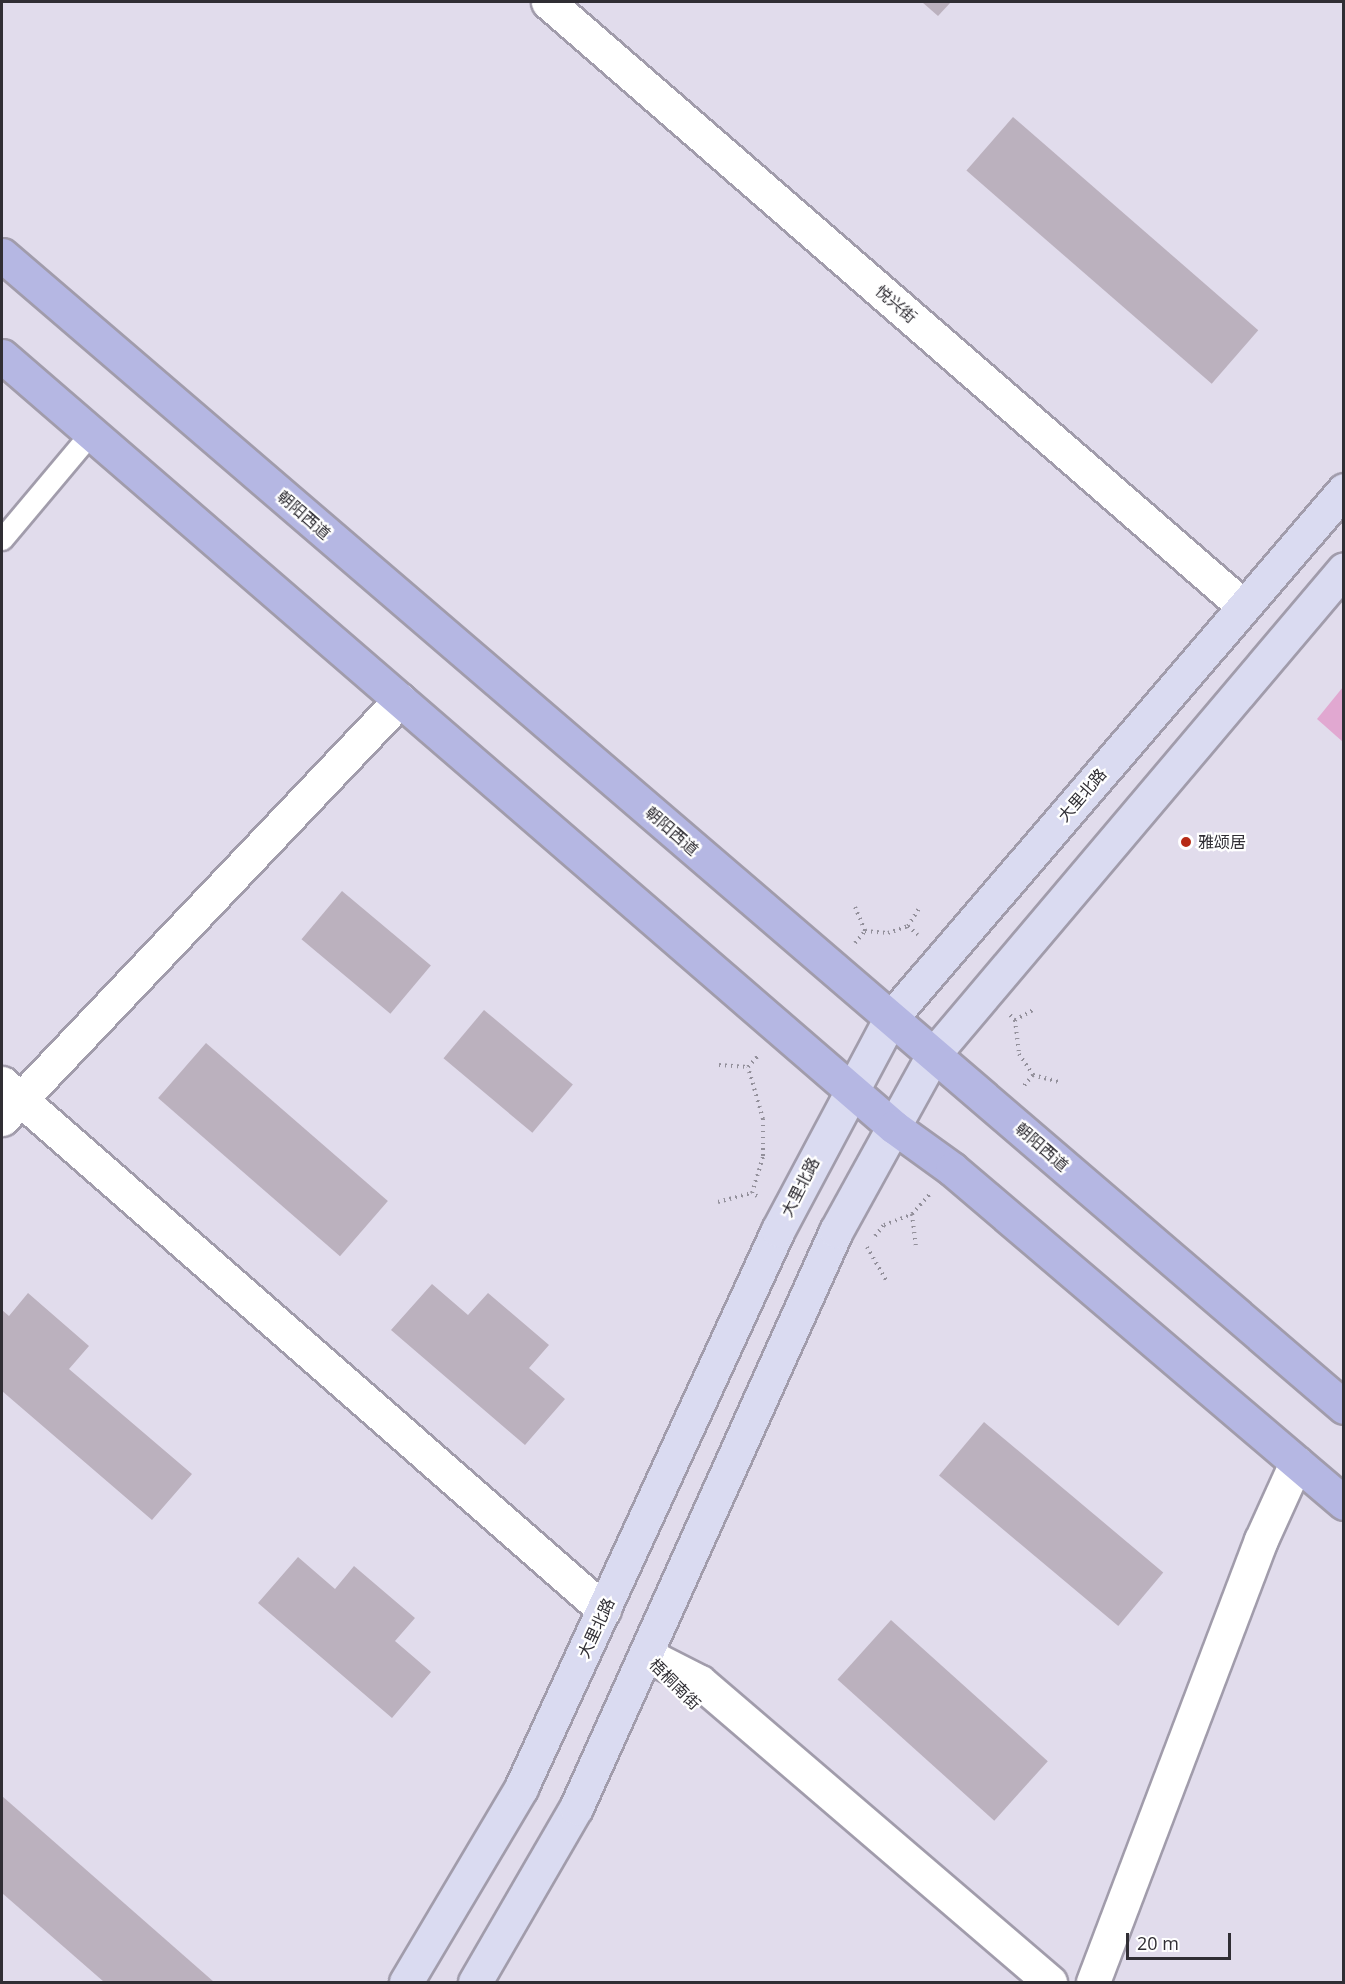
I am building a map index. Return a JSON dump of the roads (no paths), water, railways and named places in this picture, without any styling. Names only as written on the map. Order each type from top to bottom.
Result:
[{"type":"main road","name":"朝阳西道","points":[[2,255],[1344,1407]]},
{"type":"main road","points":[[2,356],[894,1127],[952,1169],[1344,1503]]},
{"type":"main road","name":"大里北路","points":[[406,1983],[521,1788],[778,1230],[850,1087],[890,1018],[1344,490]]},
{"type":"main road","points":[[475,1983],[576,1808],[647,1655],[836,1231],[933,1055],[1343,571]]},
{"type":"street","name":"悦兴街","points":[[549,2],[1243,606]]},
{"type":"street","points":[[400,700],[8,1100],[604,1610]]},
{"type":"street","points":[[1094,1983],[1262,1540],[1296,1463]]},
{"type":"street","name":"梧桐南街","points":[[647,1655],[690,1701],[1018,1983]]},
{"type":"street","name":"梧桐南街","points":[[647,1655],[700,1682],[1050,1983]]},
{"type":"lane","points":[[2,539],[91,433]]},
{"type":"place","name":"雅颂居","points":[[1186,842]]}]
